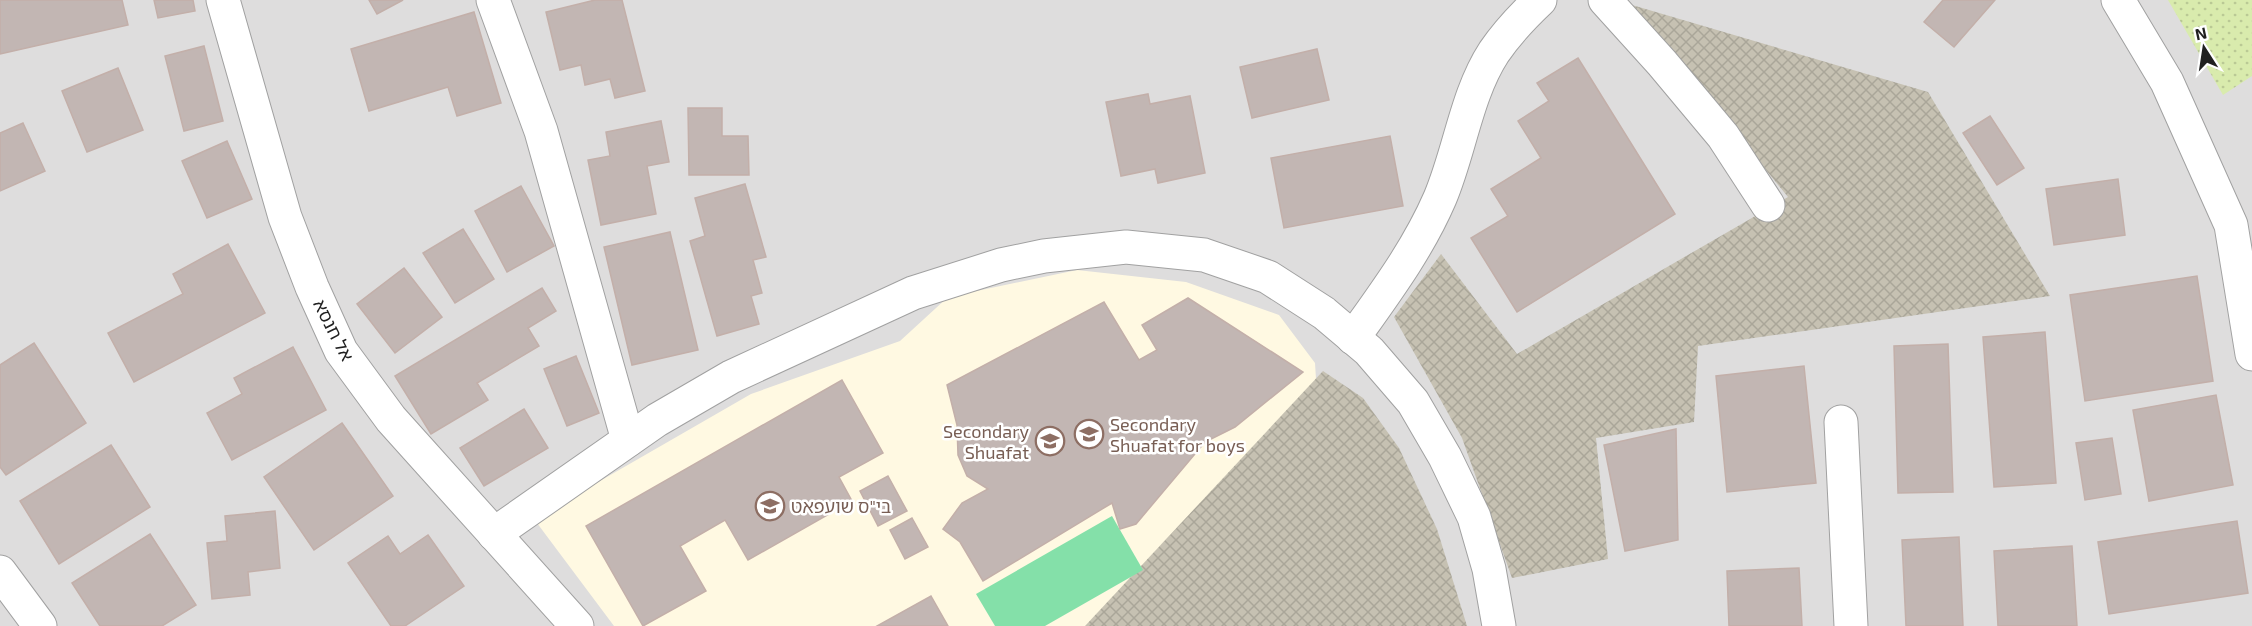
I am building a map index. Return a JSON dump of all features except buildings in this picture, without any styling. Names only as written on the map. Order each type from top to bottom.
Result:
[{"type":"street","name":"אל חנסא","points":[[223,0],[285,217],[312,287],[341,351],[391,419],[577,626]]},
{"type":"street","points":[[493,0],[541,131],[628,440]]},
{"type":"street","points":[[1353,338],[1413,252],[1436,207],[1479,82],[1494,52],[1539,0]]},
{"type":"street","points":[[1605,0],[1723,136],[1767,205]]},
{"type":"street","points":[[2118,0],[2167,82],[2231,225],[2252,354]]},
{"type":"street","points":[[494,534],[657,420],[731,377],[913,293],[1001,265],[1044,256],[1126,247],[1204,255],[1268,277],[1324,313],[1369,351],[1413,402],[1445,457],[1474,517],[1489,569],[1499,626]]},
{"type":"street","points":[[1840,422],[1851,626]]},
{"type":"street","points":[[0,572],[40,626]]},
{"type":"shaded area","points":[[0,0],[2252,0],[2252,626],[0,626]]},
{"type":"shaded area","points":[[1632,5],[1928,92],[2050,296],[1698,346],[1694,422],[1596,438],[1608,559],[1512,578],[1462,438],[1394,317],[1441,254],[1517,354],[1788,197]]},
{"type":"shaded area","points":[[1077,270],[1186,282],[1279,315],[1315,363],[1317,395],[1094,626],[614,626],[534,519],[751,394],[900,341],[948,297]]},
{"type":"shaded area","points":[[1323,371],[1363,398],[1399,448],[1437,529],[1467,626],[1085,626]]},
{"type":"green space","points":[[2168,0],[2252,0],[2252,76],[2223,95]]},
{"type":"green space","points":[[1112,516],[1143,570],[1045,626],[995,626],[976,594]]},
{"type":"place","name":"Secondary Shuafat for boys","points":[[1089,434]]},
{"type":"place","name":"Secondary Shuafat","points":[[1050,441]]},
{"type":"place","name":"בי\"ס שועפאט","points":[[770,506]]}]
